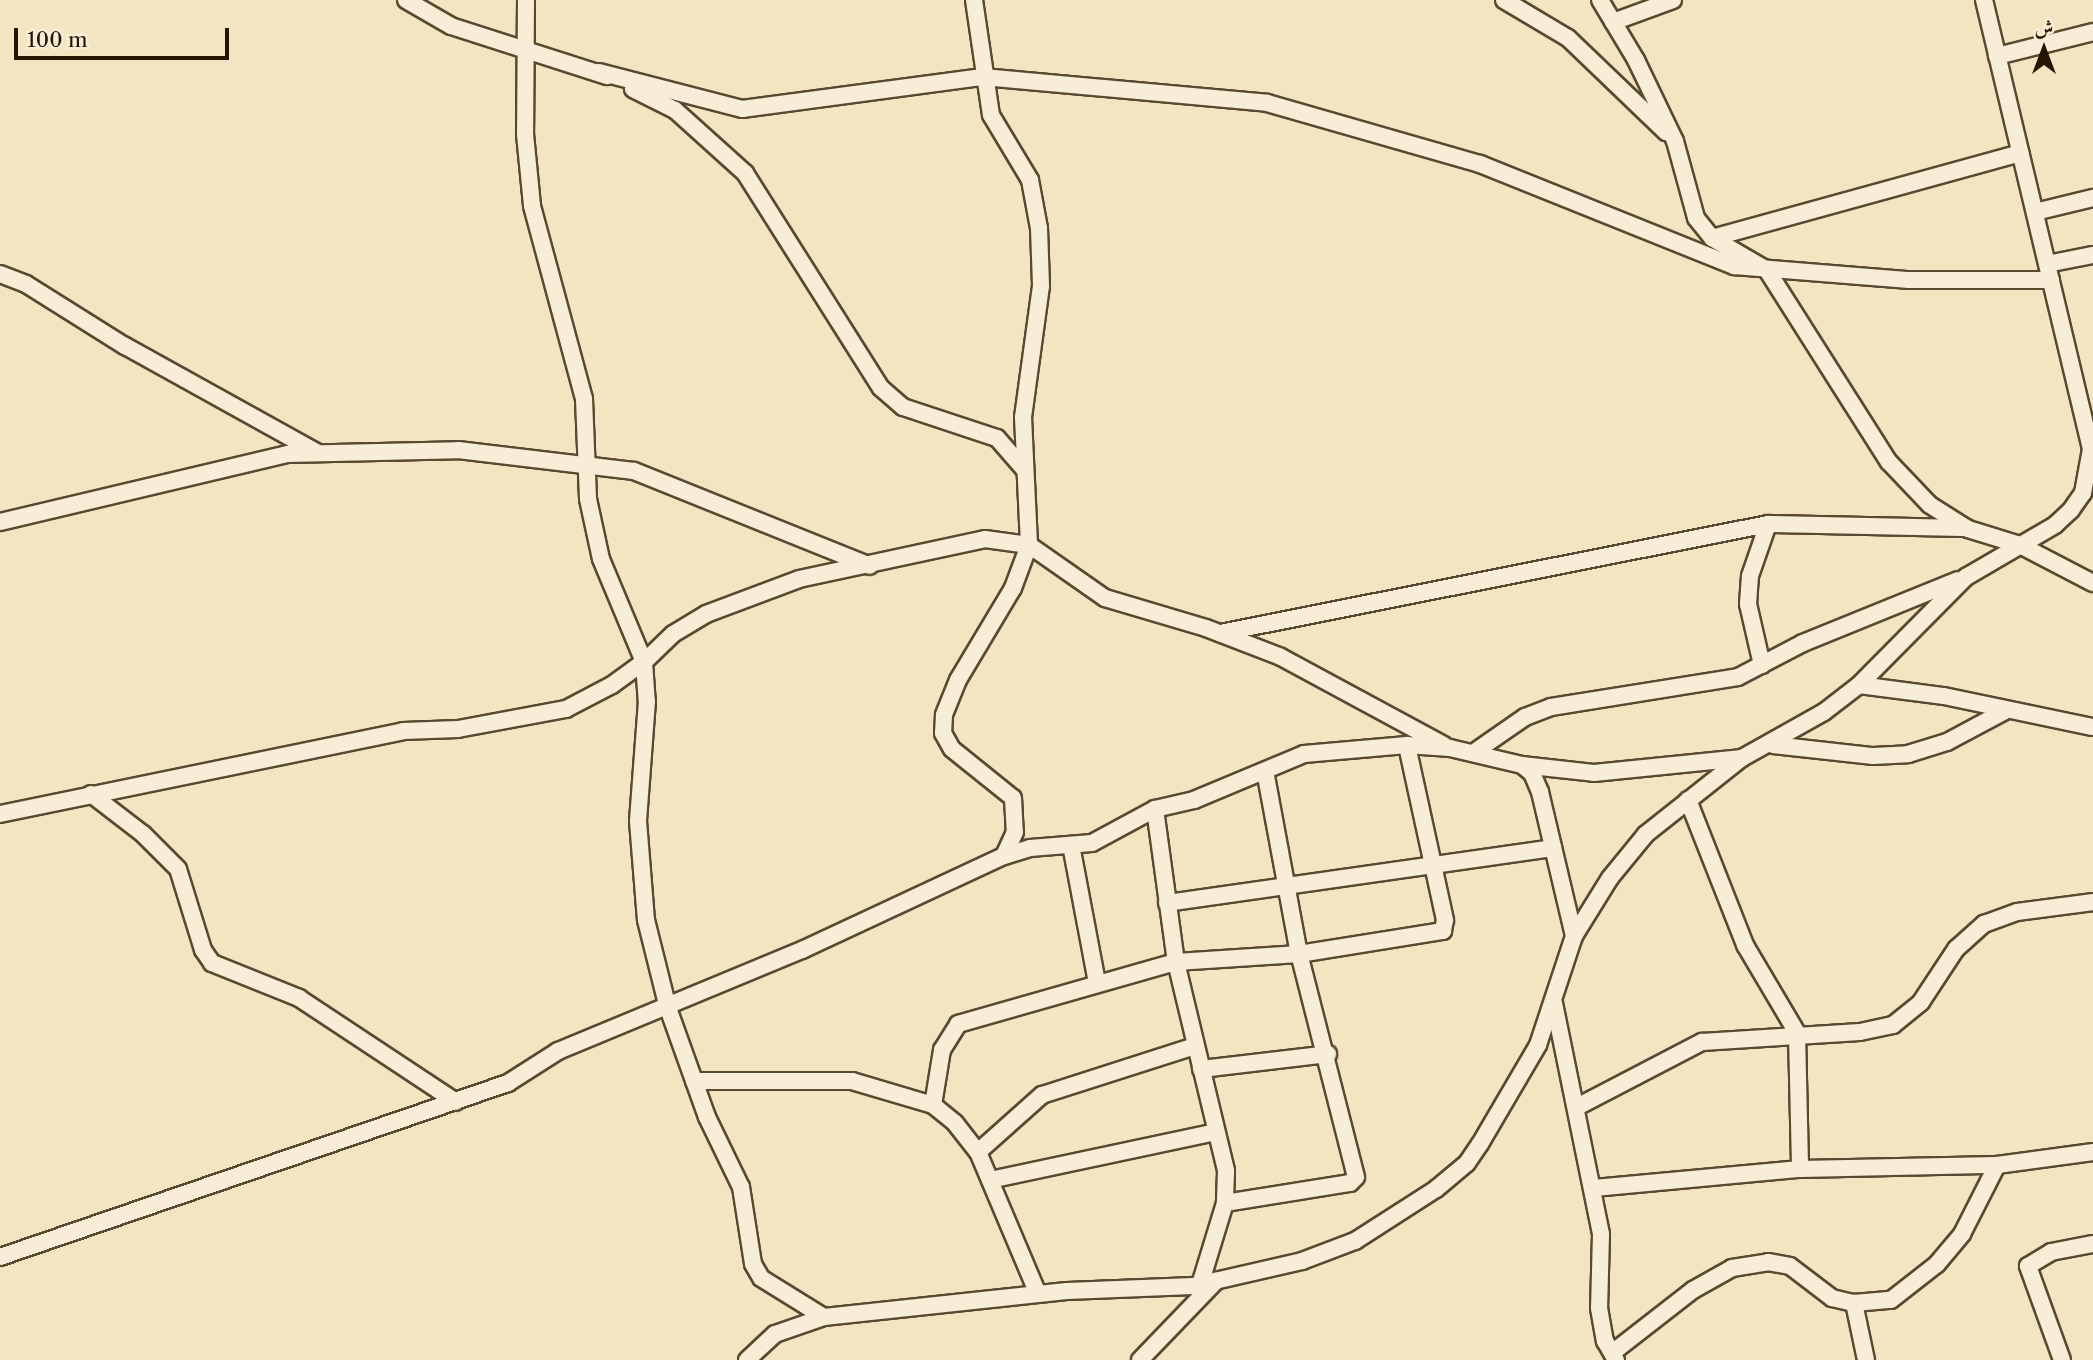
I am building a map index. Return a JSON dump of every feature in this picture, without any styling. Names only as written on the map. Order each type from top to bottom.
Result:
[{"type":"street","points":[[406,0],[451,26],[600,72],[742,108],[983,77],[1267,103],[1479,164],[1703,255],[1767,270],[1909,281],[2051,280]]},
{"type":"street","points":[[526,0],[523,48],[532,206],[584,399],[588,499],[601,559],[644,662],[639,869],[646,920],[668,1008],[694,1081],[741,1187],[753,1264],[761,1278],[824,1317]]},
{"type":"street","points":[[974,0],[983,77],[991,115],[1030,180],[1039,228],[1041,286],[1023,417],[1029,545],[1013,588],[958,680],[944,715],[943,733],[952,749],[1013,798],[1015,832],[1004,856]]},
{"type":"street","points":[[1504,0],[1568,38],[1675,141]]},
{"type":"street","points":[[1600,0],[1675,141],[1696,218],[1712,238],[1767,270],[1889,461],[1930,505],[1968,528],[2020,545],[2093,583]]},
{"type":"street","points":[[1613,22],[1673,0]]},
{"type":"street","points":[[1473,752],[1525,717],[1551,707],[1600,696],[1684,689],[1738,677],[1762,664],[1966,577],[2055,525],[2083,493],[2089,472],[2091,440],[1984,0]]},
{"type":"street","points":[[1997,56],[2093,32]]},
{"type":"street","points":[[600,72],[675,110],[745,173],[881,388],[903,407],[997,438],[1024,469]]},
{"type":"street","points":[[1712,238],[2020,153]]},
{"type":"street","points":[[2035,212],[2093,198]]},
{"type":"street","points":[[2047,264],[2093,255]]},
{"type":"street","points":[[0,274],[26,284],[125,346],[316,452]]},
{"type":"street","points":[[0,522],[248,462],[316,452],[458,450],[634,471],[690,491],[870,566]]},
{"type":"street","points":[[1220,633],[1768,524],[1968,528]]},
{"type":"street","points":[[1762,664],[1748,604],[1750,576],[1768,524]]},
{"type":"street","points":[[0,814],[403,731],[458,729],[566,709],[644,662],[673,634],[706,614],[799,579],[870,566],[985,539],[1029,545],[1105,598],[1220,633],[1281,657],[1450,748]]},
{"type":"street","points":[[747,1360],[775,1334],[824,1317],[1038,1294],[1151,1291],[1208,1283],[1302,1261],[1355,1241],[1436,1189],[1467,1163],[1480,1144],[1538,1045],[1574,936],[1609,878],[1646,834],[1742,758],[1773,745],[1858,685],[1966,577]]},
{"type":"street","points":[[1858,685],[1944,696],[2005,711],[2093,727]]},
{"type":"street","points":[[1773,745],[1873,756],[1908,754],[1947,743],[2005,711]]},
{"type":"street","points":[[933,1105],[942,1050],[958,1024],[1175,962],[1299,954],[1443,931],[1432,863],[1407,745]]},
{"type":"street","points":[[0,1257],[508,1083],[588,1038],[668,1008],[1004,856],[1092,843],[1155,809],[1194,800],[1304,754],[1407,745],[1450,748],[1522,765],[1594,773],[1742,758]]},
{"type":"street","points":[[1522,765],[1532,773],[1540,792],[1574,936]]},
{"type":"street","points":[[1225,1203],[1350,1182],[1356,1177],[1328,1054],[1299,954],[1265,771]]},
{"type":"street","points":[[91,794],[143,834],[178,869],[203,950],[212,963],[299,998],[349,1036],[456,1102]]},
{"type":"street","points":[[1688,800],[1745,945],[1797,1033],[1800,1169]]},
{"type":"street","points":[[1140,1360],[1208,1283],[1225,1203],[1226,1171],[1175,962],[1155,809]]},
{"type":"street","points":[[1071,845],[1097,983]]},
{"type":"street","points":[[1167,902],[1553,848]]},
{"type":"street","points":[[1577,1107],[1702,1042],[1797,1033],[1860,1032],[1893,1025],[1921,1002],[1956,949],[1984,925],[2017,912],[2093,902]]},
{"type":"street","points":[[1554,1002],[1594,1188],[1603,1261],[1599,1308],[1614,1356],[1693,1290],[1731,1268],[1768,1262],[1790,1266],[1832,1298],[1854,1303],[1891,1300],[1937,1264],[1962,1234],[1997,1165]]},
{"type":"street","points":[[978,1152],[1042,1095],[1195,1046]]},
{"type":"street","points":[[1201,1069],[1328,1054]]},
{"type":"street","points":[[694,1081],[852,1081],[933,1105],[956,1123],[978,1152],[1038,1294]]},
{"type":"street","points":[[990,1180],[1216,1132]]},
{"type":"street","points":[[1594,1188],[1800,1169],[1997,1165],[2093,1152]]},
{"type":"street","points":[[2062,1360],[2028,1266],[2051,1252],[2093,1244]]},
{"type":"street","points":[[1854,1303],[1866,1360]]}]
